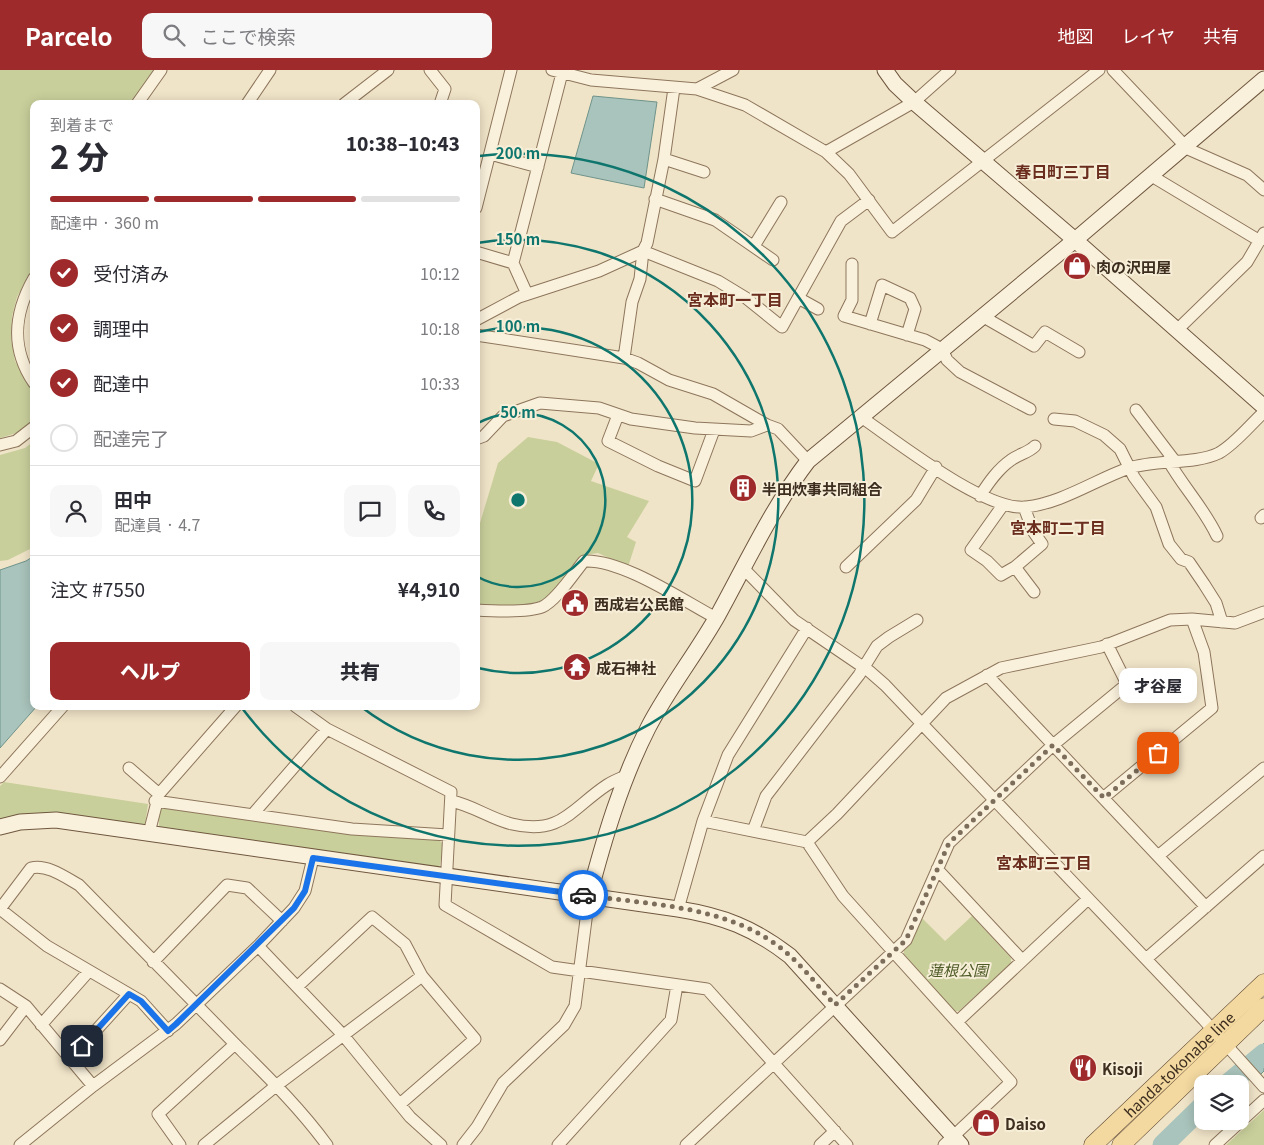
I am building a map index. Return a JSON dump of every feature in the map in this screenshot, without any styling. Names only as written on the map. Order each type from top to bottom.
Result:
[{"type":"main road","name":"handa-tokonabe line","points":[[1121,1145],[1219,1037],[1264,984]]},
{"type":"main road","name":"handa-tokonabe line","points":[[1093,1145],[1219,1037],[1264,1007]]},
{"type":"street","points":[[140,100],[161,70]]},
{"type":"street","points":[[249,100],[270,70]]},
{"type":"street","points":[[349,100],[388,70]]},
{"type":"street","points":[[430,70],[445,89],[441,100]]},
{"type":"street","points":[[480,193],[511,70]]},
{"type":"street","points":[[697,89],[734,70]]},
{"type":"street","points":[[885,70],[895,84],[914,102],[1075,240],[1264,407]]},
{"type":"street","points":[[826,152],[914,102],[950,70]]},
{"type":"street","points":[[527,294],[513,263],[538,167],[557,72],[592,80],[697,89],[745,106],[826,152],[848,174],[892,232],[1099,70]]},
{"type":"street","points":[[1113,70],[1184,145],[1247,175],[1264,190]]},
{"type":"street","points":[[463,1145],[477,1127],[502,1083],[564,1025],[571,1016],[589,896],[600,853],[628,775],[648,728],[716,618],[783,497],[808,461],[1075,240],[1184,145],[1264,79]]},
{"type":"street","points":[[624,358],[632,302],[640,279],[643,252],[647,244],[664,159],[674,88]]},
{"type":"street","points":[[490,154],[538,167]]},
{"type":"street","points":[[664,159],[704,172]]},
{"type":"street","points":[[1150,175],[1262,237],[1248,262],[1177,330]]},
{"type":"street","points":[[655,199],[714,220],[773,260]]},
{"type":"street","points":[[480,318],[527,294],[599,271],[643,252],[718,281],[746,298],[782,327],[800,299],[842,221],[869,200]]},
{"type":"street","points":[[754,246],[781,202]]},
{"type":"street","points":[[480,254],[513,263]]},
{"type":"street","points":[[852,264],[852,300],[844,316],[907,335],[942,349],[948,360],[960,372],[1030,409]]},
{"type":"street","points":[[870,324],[882,285],[910,298],[916,308],[907,335]]},
{"type":"street","points":[[30,286],[21,303],[16,339],[20,357],[30,375]]},
{"type":"street","points":[[800,299],[818,309]]},
{"type":"street","points":[[982,316],[1034,346],[1045,332],[1079,352]]},
{"type":"street","points":[[480,336],[624,358],[638,363],[669,380],[713,394],[767,425],[778,429],[808,461]]},
{"type":"street","points":[[480,438],[484,436],[503,416],[540,402],[599,408],[631,419],[714,430],[751,432],[767,425]]},
{"type":"street","points":[[1136,410],[1171,460],[1181,484],[1208,517],[1217,536]]},
{"type":"street","points":[[861,418],[980,496],[1003,505],[1024,508],[1055,499],[1130,468],[1171,460],[1205,457],[1218,453],[1264,412]]},
{"type":"street","points":[[618,414],[608,441],[658,466],[695,481],[714,430]]},
{"type":"street","points":[[1054,418],[1075,421],[1104,435],[1120,449],[1134,477],[1156,507],[1169,544],[1181,559],[1189,562],[1204,584],[1216,603],[1222,622]]},
{"type":"street","points":[[0,445],[16,440],[30,430]]},
{"type":"street","points":[[980,496],[996,473],[1010,461],[1029,452],[1035,446]]},
{"type":"street","points":[[846,567],[916,500],[936,467]]},
{"type":"street","points":[[1003,505],[971,550],[987,561],[1001,575],[1015,567],[1042,544],[1033,531],[1024,508]]},
{"type":"street","points":[[480,610],[504,611],[542,607],[551,600],[584,561],[597,560],[627,570],[716,618]]},
{"type":"street","points":[[1015,567],[1034,592]]},
{"type":"street","points":[[743,568],[781,608],[863,667],[922,722],[1263,1086]]},
{"type":"street","points":[[807,842],[837,814],[946,698],[987,675],[1001,668],[1106,644],[1170,620],[1192,619],[1234,623],[1264,612]]},
{"type":"street","points":[[1104,798],[1212,708],[1204,652],[1192,619]]},
{"type":"street","points":[[753,831],[766,796],[859,676],[877,646],[889,636],[918,620]]},
{"type":"street","points":[[678,909],[703,820],[728,754],[807,628]]},
{"type":"street","points":[[686,1145],[906,940],[949,843],[1053,745],[1127,684],[1106,644]]},
{"type":"street","points":[[987,675],[1206,907]]},
{"type":"street","points":[[0,777],[59,710]]},
{"type":"street","points":[[149,833],[157,798],[233,710]]},
{"type":"street","points":[[301,710],[327,729],[451,792],[445,905],[552,967],[707,989],[847,1145]]},
{"type":"street","points":[[253,814],[327,729]]},
{"type":"street","points":[[129,768],[157,798],[352,829],[448,835]]},
{"type":"street","points":[[1158,856],[1264,768]]},
{"type":"street","points":[[451,801],[509,823],[532,827],[546,826],[565,819],[607,784],[628,775]]},
{"type":"street","points":[[0,827],[20,822],[56,820],[678,909],[723,918],[748,928],[771,941],[790,956],[835,1005],[953,1142],[1011,1082],[843,896],[807,842],[703,820]]},
{"type":"street","points":[[1146,960],[1264,856]]},
{"type":"street","points":[[24,1144],[93,1086],[168,1031],[197,1006],[258,946],[294,908],[305,891],[313,858]]},
{"type":"street","points":[[168,1031],[141,1001],[47,946],[0,909],[30,868],[38,866],[60,874],[79,885],[153,962],[277,1085],[327,1145]]},
{"type":"street","points":[[937,869],[1022,960]]},
{"type":"street","points":[[153,962],[227,884],[247,888],[282,921]]},
{"type":"street","points":[[957,1022],[1088,899]]},
{"type":"street","points":[[298,986],[372,917],[405,944],[422,976],[475,1039],[400,1104]]},
{"type":"street","points":[[258,946],[298,986],[343,1036],[410,1117],[441,1145]]},
{"type":"street","points":[[41,1025],[89,971]]},
{"type":"street","points":[[204,1145],[277,1085],[422,976]]},
{"type":"street","points":[[561,1144],[671,1020],[676,985]]},
{"type":"street","points":[[0,989],[26,1006],[93,1086]]},
{"type":"street","points":[[70,1059],[129,994]]},
{"type":"street","points":[[0,1040],[26,1006]]},
{"type":"street","points":[[180,1145],[158,1114],[235,1044]]},
{"type":"street","points":[[1215,1145],[1264,1100]]},
{"type":"street","points":[[820,1145],[834,1131]]},
{"type":"green space","points":[[0,70],[155,70],[134,100],[30,100],[30,273],[17,297],[12,316],[11,339],[15,361],[30,385],[30,422],[20,432],[0,438]]},
{"type":"green space","points":[[528,437],[557,442],[599,464],[591,481],[649,501],[627,537],[636,542],[628,567],[598,553],[580,556],[555,589],[538,602],[515,606],[480,604],[480,523],[498,463]]},
{"type":"green space","points":[[30,444],[30,549],[8,560],[0,561],[0,455],[25,448]]},
{"type":"green space","points":[[4,782],[148,804],[145,825],[73,815],[0,820],[0,786]]},
{"type":"green space","points":[[161,808],[353,835],[439,840],[443,844],[440,865],[438,868],[159,828],[159,810]]},
{"type":"green space","name":"蓮根公園","points":[[972,916],[1011,958],[1011,963],[959,1011],[954,1011],[904,954],[904,949],[911,943],[922,918],[945,941]]},
{"type":"green space","points":[[1264,1110],[1264,1145],[1226,1145],[1242,1130],[1249,1130],[1249,1124]]},
{"type":"water","points":[[593,96],[657,102],[644,188],[571,173]]},
{"type":"water","points":[[30,558],[30,710],[33,710],[0,748],[0,570]]},
{"type":"water","points":[[1264,1043],[1264,1071],[1260,1075],[1247,1060]]},
{"type":"waterway","points":[[1239,1075],[1264,1054]]},
{"type":"waterway","points":[[1163,1145],[1194,1115]]},
{"type":"way so far","points":[[583,895],[699,912],[723,918],[748,928],[771,941],[790,956],[835,1005],[906,940],[949,843],[1053,745],[1104,798],[1158,753]]},
{"type":"place","name":"肉の沢田屋","points":[[1077,266]]},
{"type":"place","name":"半田炊事共同組合","points":[[743,488]]},
{"type":"place","name":"西成岩公民館","points":[[575,603]]},
{"type":"place","name":"成石神社","points":[[577,667]]},
{"type":"place","name":"才谷屋","points":[[1158,753]]},
{"type":"place","name":"Kisoji","points":[[1083,1068]]},
{"type":"place","name":"Daiso","points":[[986,1123]]},
{"type":"district","name":"春日町三丁目","points":[[1063,171]]},
{"type":"district","name":"宮本町一丁目","points":[[735,299]]},
{"type":"district","name":"宮本町二丁目","points":[[1058,527]]},
{"type":"district","name":"宮本町三丁目","points":[[1044,862]]},
{"type":"route","points":[[82,1046],[129,994],[141,1001],[168,1031],[197,1006],[294,908],[305,891],[313,858],[583,895]]}]
